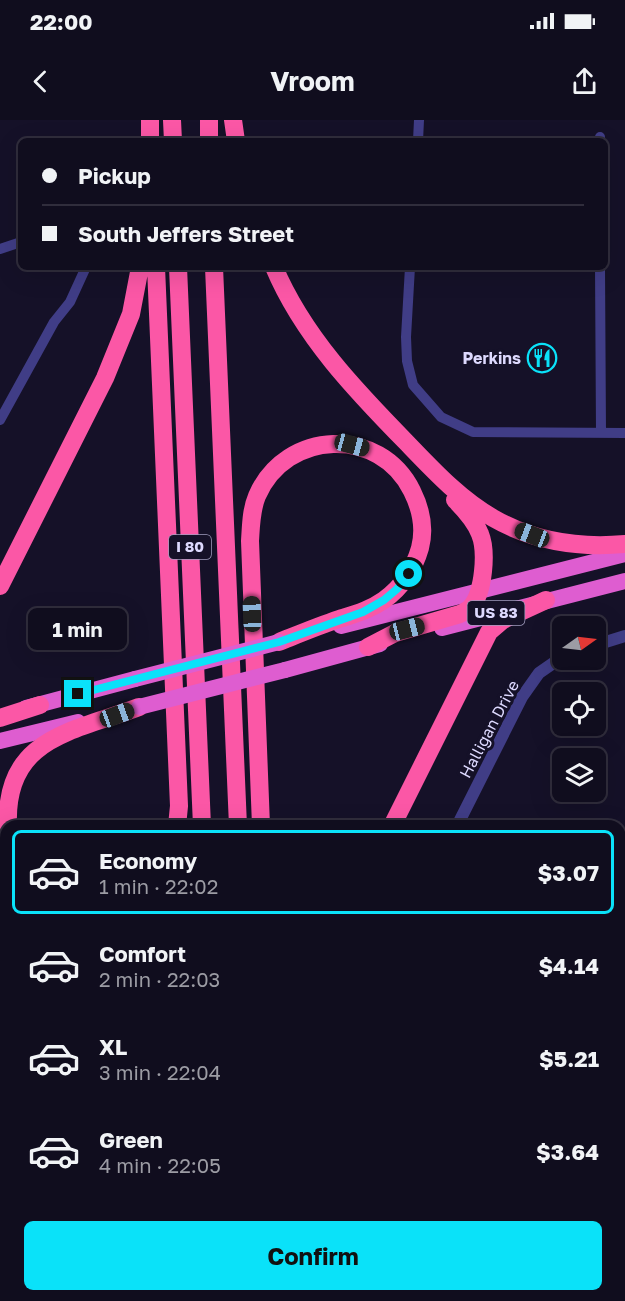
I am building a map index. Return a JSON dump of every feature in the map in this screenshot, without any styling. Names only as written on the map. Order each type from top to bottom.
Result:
[{"type":"highway","points":[[172,120],[173,138]]},
{"type":"highway","points":[[208,120],[209,138]]},
{"type":"highway","points":[[233,120],[236,138]]},
{"type":"highway","points":[[0,586],[105,378],[131,314],[139,270]]},
{"type":"highway","points":[[156,270],[179,806],[178,820]]},
{"type":"highway","name":"I 80","points":[[178,270],[202,820]]},
{"type":"highway","name":"I 80","points":[[214,270],[238,820]]},
{"type":"highway","points":[[276,270],[292,303],[322,348],[412,455],[461,506],[482,539],[484,556],[479,591],[476,600],[468,610],[395,633],[368,647]]},
{"type":"highway","points":[[378,414],[457,493],[493,518],[532,535],[568,543],[625,544]]},
{"type":"highway","points":[[261,820],[250,541],[256,497],[274,471],[296,453],[309,447],[338,443],[378,454],[399,470],[409,484],[421,513],[422,539],[412,568],[397,589],[384,600],[363,612],[279,642]]},
{"type":"highway","name":"US 83","points":[[40,705],[625,554]]},
{"type":"highway","name":"US 83","points":[[0,741],[285,670],[625,581]]},
{"type":"highway","points":[[395,820],[489,632],[503,620],[546,600]]},
{"type":"highway","points":[[0,716],[40,705]]},
{"type":"highway","points":[[8,820],[8,800],[14,780],[34,752],[48,740],[68,731],[139,707]]},
{"type":"street","points":[[418,138],[419,120]]},
{"type":"street","points":[[0,249],[18,243]]},
{"type":"street","points":[[0,420],[54,322],[70,302],[85,270]]},
{"type":"street","points":[[410,270],[407,361],[413,385],[441,417],[474,432],[625,433]]},
{"type":"street","points":[[600,270],[601,433]]},
{"type":"street","points":[[606,642],[625,636]]},
{"type":"street","name":"Halligan Drive","points":[[460,820],[522,697],[539,673],[552,664]]},
{"type":"place","name":"Perkins","points":[[542,358]]},
{"type":"route","points":[[78,694],[279,642],[363,612],[384,600],[409,574]]}]
